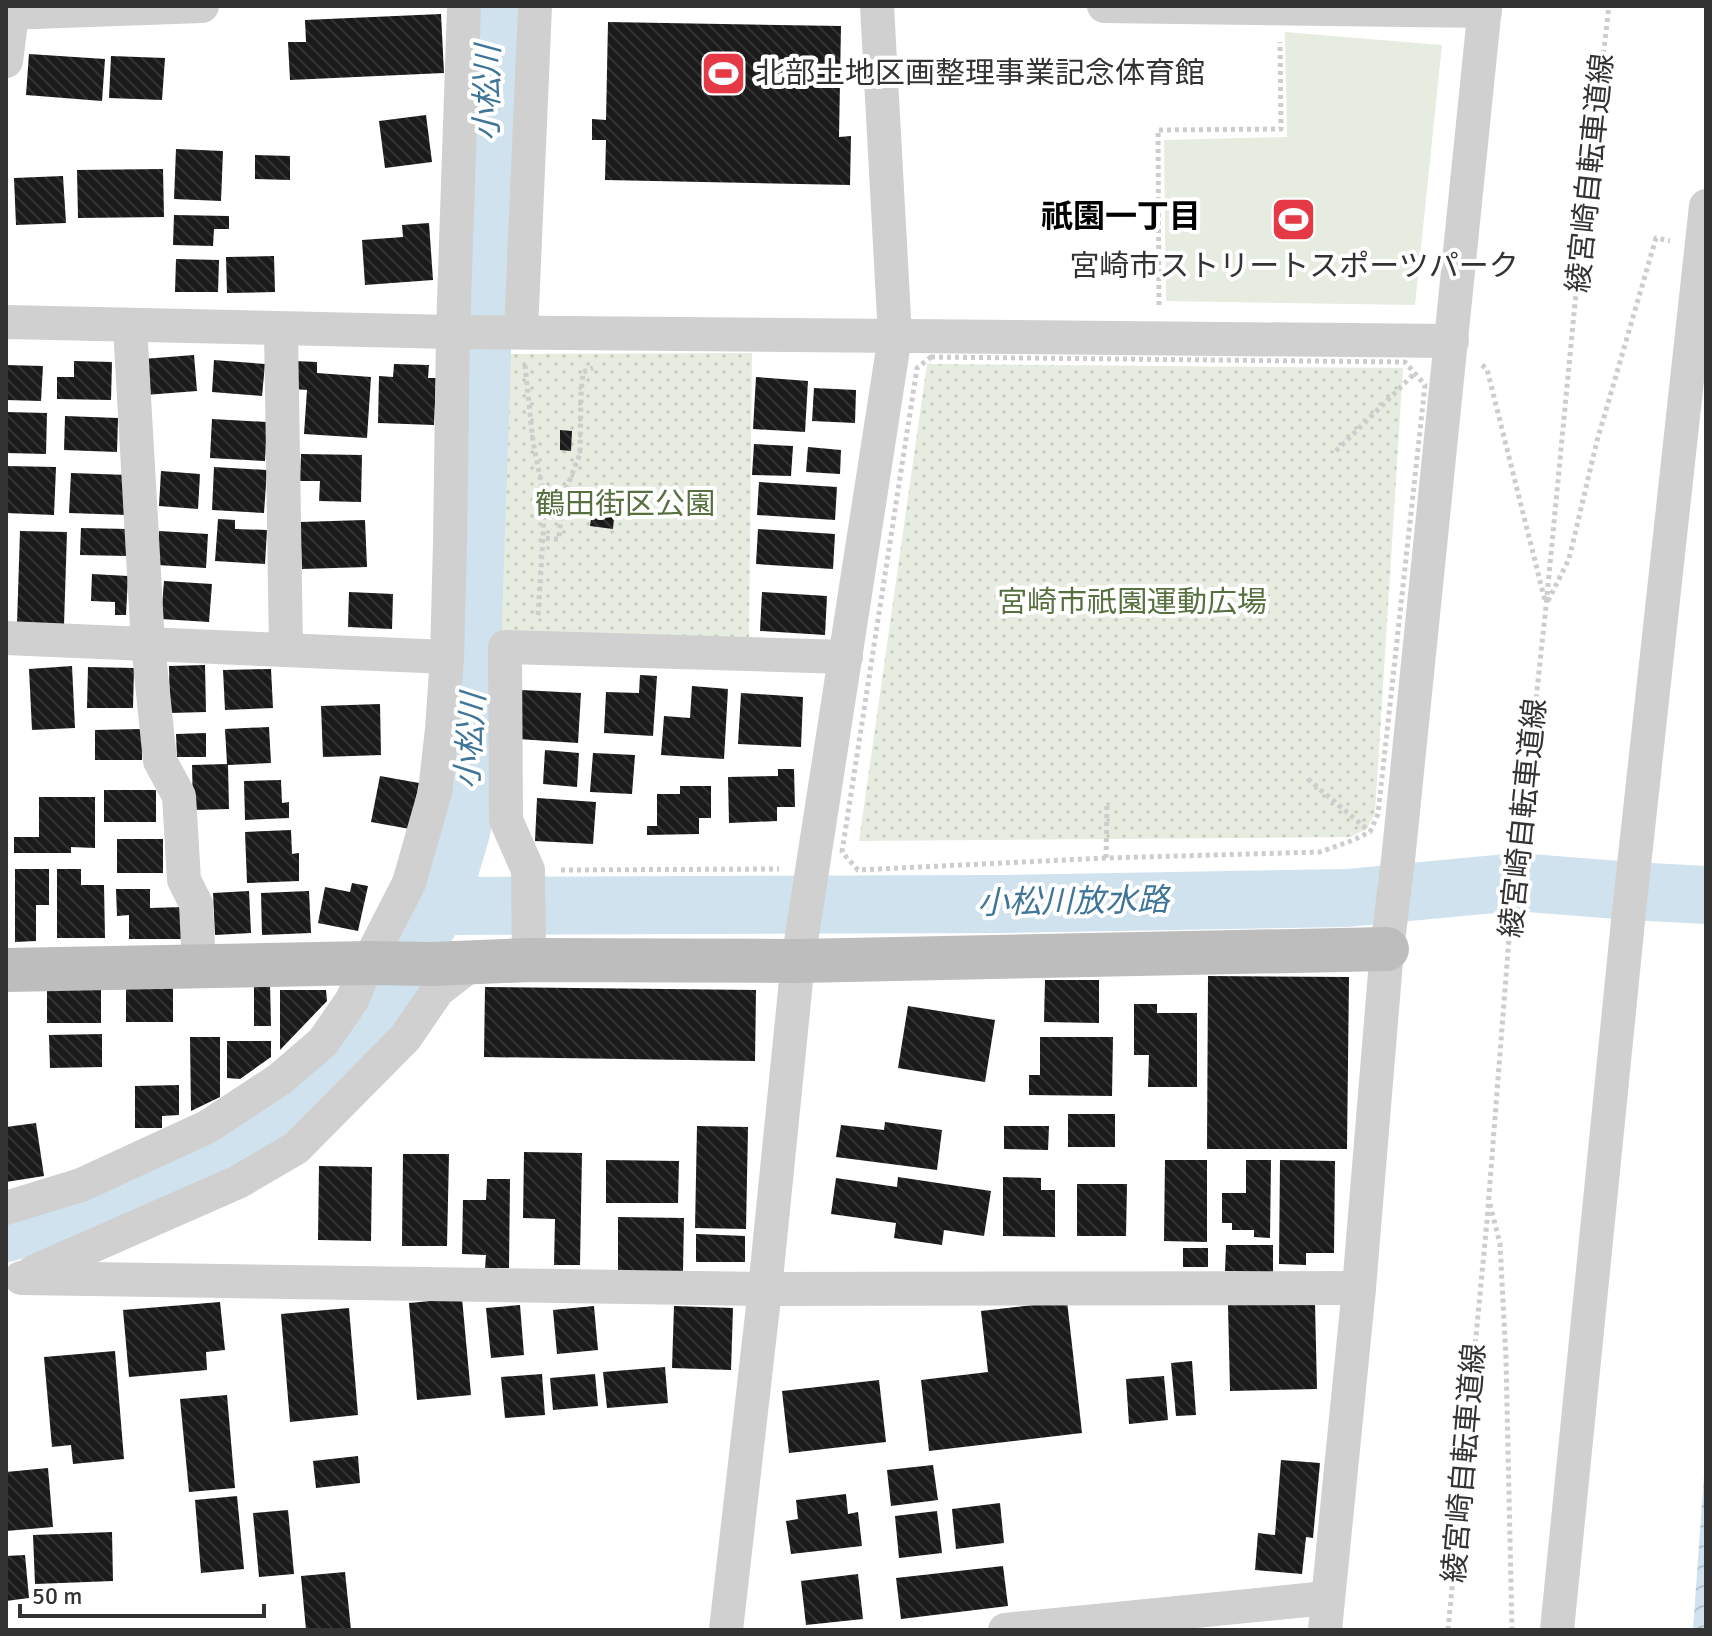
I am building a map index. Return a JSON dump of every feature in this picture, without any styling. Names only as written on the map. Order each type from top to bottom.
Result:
[{"type":"street","points":[[6,61],[10,11],[202,6]]},
{"type":"street","points":[[6,1208],[81,1185],[207,1127],[280,1079],[323,1042],[352,1000],[375,964],[409,883],[435,792],[447,657],[453,332],[464,6]]},
{"type":"street","points":[[521,332],[535,6]]},
{"type":"street","points":[[726,1630],[798,961],[895,336],[877,6]]},
{"type":"street","points":[[1005,1630],[1326,1614],[1359,1288],[1388,938],[1485,8],[1104,6]]},
{"type":"street","points":[[1557,1630],[1629,911],[1706,206]]},
{"type":"street","points":[[6,322],[453,332],[1452,341]]},
{"type":"street","points":[[130,326],[148,644],[160,761],[179,796],[184,880],[196,904],[199,967]]},
{"type":"street","points":[[281,329],[286,650]]},
{"type":"street","points":[[6,638],[447,657]]},
{"type":"street","points":[[529,960],[528,870],[506,820],[505,647],[846,657]]},
{"type":"street","points":[[6,970],[529,960],[798,961],[1388,938]]},
{"type":"street","points":[[14,1279],[238,1182],[296,1148],[405,1038],[453,963]]},
{"type":"street","points":[[14,1279],[765,1289],[1359,1288]]},
{"type":"path","name":"綾宮崎自転車道線","points":[[1448,1630],[1489,1196],[1510,925],[1609,6]]},
{"type":"path","points":[[1168,311],[1159,310],[1158,130],[1281,129],[1280,40]]},
{"type":"path","points":[[1546,606],[1569,559],[1597,441],[1656,238],[1702,247]]},
{"type":"path","points":[[521,332],[533,442],[544,496],[536,648]]},
{"type":"path","points":[[1452,341],[1487,369],[1546,606]]},
{"type":"path","points":[[931,357],[1405,362],[1425,385],[1378,814],[1370,832],[1320,852],[858,870],[842,852],[917,368],[931,357]]},
{"type":"path","points":[[543,538],[559,539],[563,497],[580,454],[583,372],[594,367]]},
{"type":"path","points":[[1336,451],[1415,373]]},
{"type":"path","points":[[1308,779],[1370,832]]},
{"type":"path","points":[[1106,858],[1107,803]]},
{"type":"path","points":[[528,870],[812,869]]},
{"type":"path","points":[[1489,1196],[1500,1244],[1510,1467],[1512,1630]]},
{"type":"green space","name":"宮崎市ストリートスポーツパーク","points":[[1285,32],[1442,45],[1415,305],[1166,301],[1164,140],[1287,137]]},
{"type":"green space","name":"鶴田街区公園","points":[[752,353],[749,641],[493,630],[506,354]]},
{"type":"green space","name":"宮崎市祇園運動広場","points":[[927,364],[1403,368],[1375,813],[1367,829],[1350,837],[859,841]]},
{"type":"water","points":[[1706,1447],[1706,1630],[1693,1630]]},
{"type":"building","points":[[441,14],[444,73],[290,80],[288,42],[306,42],[305,20]]},
{"type":"building","name":"北部土地区画整理事業記念体育館","points":[[608,22],[841,26],[839,137],[851,136],[850,185],[605,180],[606,140],[592,140],[592,119],[606,120]]},
{"type":"building","points":[[29,54],[105,59],[102,101],[26,95]]},
{"type":"building","points":[[111,56],[165,58],[162,100],[109,98]]},
{"type":"building","points":[[426,115],[432,162],[385,168],[379,121]]},
{"type":"building","points":[[176,149],[223,151],[221,201],[174,199]]},
{"type":"building","points":[[255,155],[290,156],[290,180],[255,179]]},
{"type":"building","points":[[163,169],[164,217],[78,218],[77,170]]},
{"type":"building","points":[[63,176],[66,223],[16,225],[14,178]]},
{"type":"building","points":[[174,215],[229,216],[229,229],[214,229],[213,246],[173,245]]},
{"type":"building","points":[[429,223],[433,280],[365,285],[362,240],[403,237],[402,225]]},
{"type":"building","points":[[274,256],[275,292],[227,293],[226,257]]},
{"type":"building","points":[[176,259],[219,260],[218,292],[175,292]]},
{"type":"building","points":[[194,355],[197,391],[145,395],[143,359]]},
{"type":"building","points":[[214,360],[265,364],[262,396],[212,392]]},
{"type":"building","points":[[74,361],[112,362],[111,400],[57,399],[57,377],[74,377]]},
{"type":"building","points":[[295,361],[317,362],[317,373],[371,377],[367,438],[304,434],[307,390],[293,389]]},
{"type":"building","points":[[394,364],[429,365],[428,378],[436,378],[434,425],[378,423],[379,376],[393,377]]},
{"type":"building","points":[[6,365],[43,366],[41,401],[6,400]]},
{"type":"building","points":[[756,377],[808,381],[805,432],[753,429]]},
{"type":"building","points":[[814,388],[856,390],[855,423],[812,421]]},
{"type":"building","points":[[6,412],[47,413],[46,454],[6,453]]},
{"type":"building","points":[[65,416],[118,418],[117,452],[64,450]]},
{"type":"building","points":[[212,419],[267,422],[265,461],[210,458]]},
{"type":"building","points":[[560,430],[572,431],[571,451],[560,450]]},
{"type":"building","points":[[754,444],[793,446],[791,476],[752,475]]},
{"type":"building","points":[[808,447],[841,450],[840,474],[806,472]]},
{"type":"building","points":[[301,454],[362,455],[361,502],[319,501],[320,481],[300,481]]},
{"type":"building","points":[[6,466],[56,467],[54,515],[6,513]]},
{"type":"building","points":[[214,467],[267,470],[264,513],[212,510]]},
{"type":"building","points":[[161,471],[200,474],[198,509],[159,506]]},
{"type":"building","points":[[71,473],[128,475],[127,515],[69,513]]},
{"type":"building","points":[[759,482],[837,487],[835,520],[757,515]]},
{"type":"building","points":[[593,505],[615,507],[613,529],[590,526]]},
{"type":"building","points":[[218,519],[235,520],[235,529],[267,530],[265,564],[215,561]]},
{"type":"building","points":[[365,520],[367,567],[302,569],[300,522]]},
{"type":"building","points":[[81,528],[128,529],[127,556],[80,555]]},
{"type":"building","points":[[758,529],[835,534],[833,569],[756,564]]},
{"type":"building","points":[[20,531],[67,532],[64,625],[17,624]]},
{"type":"building","points":[[159,531],[208,534],[206,568],[157,565]]},
{"type":"building","points":[[92,574],[128,576],[126,615],[115,615],[115,602],[91,601]]},
{"type":"building","points":[[164,581],[212,584],[209,622],[161,619]]},
{"type":"building","points":[[349,592],[393,594],[392,629],[348,627]]},
{"type":"building","points":[[762,592],[827,596],[825,635],[760,631]]},
{"type":"building","points":[[205,665],[206,712],[170,713],[169,666]]},
{"type":"building","points":[[72,666],[75,728],[32,730],[29,669]]},
{"type":"building","points":[[88,667],[134,668],[133,708],[87,708]]},
{"type":"building","points":[[271,669],[273,708],[225,710],[223,670]]},
{"type":"building","points":[[640,675],[657,676],[653,736],[604,733],[606,692],[639,693]]},
{"type":"building","points":[[692,686],[728,689],[724,759],[661,755],[664,716],[690,718]]},
{"type":"building","points":[[521,690],[581,693],[578,743],[518,739]]},
{"type":"building","points":[[741,693],[803,697],[801,747],[738,744]]},
{"type":"building","points":[[380,704],[381,755],[323,757],[321,706]]},
{"type":"building","points":[[269,727],[271,763],[228,765],[229,809],[193,810],[192,765],[227,764],[225,729]]},
{"type":"building","points":[[142,729],[142,760],[95,760],[95,730]]},
{"type":"building","points":[[206,733],[206,757],[177,757],[176,734]]},
{"type":"building","points":[[545,750],[579,753],[577,787],[543,784]]},
{"type":"building","points":[[593,753],[635,755],[632,794],[590,792]]},
{"type":"building","points":[[778,769],[794,769],[795,807],[777,807],[777,821],[729,823],[728,777],[778,776]]},
{"type":"building","points":[[380,776],[419,783],[410,829],[371,822]]},
{"type":"building","points":[[281,780],[282,803],[289,802],[289,818],[245,820],[244,781]]},
{"type":"building","points":[[680,786],[711,786],[711,818],[699,818],[699,834],[647,835],[647,826],[657,826],[657,794],[680,794]]},
{"type":"building","points":[[104,790],[156,790],[156,822],[104,822]]},
{"type":"building","points":[[39,797],[95,797],[95,848],[71,847],[71,853],[14,853],[14,837],[39,837]]},
{"type":"building","points":[[537,798],[596,802],[593,844],[535,841]]},
{"type":"building","points":[[291,830],[292,854],[299,853],[299,881],[247,883],[245,832]]},
{"type":"building","points":[[117,839],[163,839],[163,873],[117,873]]},
{"type":"building","points":[[15,869],[49,869],[49,905],[36,905],[36,941],[15,942]]},
{"type":"building","points":[[57,869],[81,869],[81,885],[104,885],[105,938],[57,938]]},
{"type":"building","points":[[352,883],[368,886],[358,931],[318,923],[325,887],[350,892]]},
{"type":"building","points":[[116,889],[150,889],[150,908],[182,907],[182,939],[129,939],[129,915],[117,916]]},
{"type":"building","points":[[249,891],[251,933],[215,935],[213,893]]},
{"type":"building","points":[[309,891],[311,933],[262,935],[261,893]]},
{"type":"building","points":[[1208,976],[1349,977],[1347,1149],[1207,1149]]},
{"type":"building","points":[[1045,980],[1099,980],[1099,1023],[1044,1022]]},
{"type":"building","points":[[270,983],[271,1026],[254,1026],[254,984]]},
{"type":"building","points":[[485,987],[756,990],[755,1061],[484,1057]]},
{"type":"building","points":[[126,988],[173,988],[173,1022],[126,1022]]},
{"type":"building","points":[[101,989],[101,1023],[47,1023],[47,990]]},
{"type":"building","points":[[280,990],[326,990],[327,1001],[280,1050]]},
{"type":"building","points":[[1134,1004],[1157,1004],[1157,1013],[1197,1013],[1197,1087],[1148,1087],[1149,1055],[1134,1055]]},
{"type":"building","points":[[908,1006],[995,1020],[985,1082],[898,1068]]},
{"type":"building","points":[[102,1034],[102,1067],[50,1068],[49,1035]]},
{"type":"building","points":[[190,1037],[220,1037],[220,1097],[191,1111]]},
{"type":"building","points":[[1040,1037],[1113,1037],[1112,1096],[1029,1095],[1029,1075],[1040,1075]]},
{"type":"building","points":[[227,1041],[271,1041],[271,1057],[240,1079],[227,1078]]},
{"type":"building","points":[[179,1085],[179,1115],[162,1116],[162,1128],[135,1128],[135,1086]]},
{"type":"building","points":[[1068,1114],[1115,1114],[1115,1147],[1068,1147]]},
{"type":"building","points":[[885,1122],[942,1130],[937,1170],[836,1157],[841,1125],[884,1130]]},
{"type":"building","points":[[36,1123],[44,1176],[6,1182],[6,1127]]},
{"type":"building","points":[[697,1126],[748,1127],[746,1229],[695,1228]]},
{"type":"building","points":[[1004,1126],[1049,1126],[1048,1150],[1004,1149]]},
{"type":"building","points":[[524,1152],[582,1153],[580,1265],[554,1265],[555,1219],[523,1218]]},
{"type":"building","points":[[403,1154],[449,1154],[447,1246],[402,1246]]},
{"type":"building","points":[[606,1160],[679,1161],[678,1203],[606,1203]]},
{"type":"building","points":[[1165,1160],[1207,1160],[1207,1242],[1164,1241]]},
{"type":"building","points":[[1246,1160],[1271,1160],[1270,1238],[1254,1237],[1254,1230],[1232,1230],[1232,1223],[1222,1223],[1222,1193],[1246,1193]]},
{"type":"building","points":[[1280,1160],[1335,1161],[1334,1253],[1306,1253],[1306,1265],[1279,1264]]},
{"type":"building","points":[[319,1166],[372,1167],[371,1241],[318,1240]]},
{"type":"building","points":[[898,1177],[991,1191],[984,1236],[944,1230],[942,1245],[894,1238],[896,1223],[831,1214],[836,1178],[897,1187]]},
{"type":"building","points":[[1003,1177],[1041,1178],[1041,1190],[1055,1190],[1055,1237],[1003,1236]]},
{"type":"building","points":[[487,1179],[510,1179],[509,1268],[485,1268],[486,1255],[462,1254],[463,1200],[486,1200]]},
{"type":"building","points":[[1077,1184],[1127,1184],[1126,1236],[1077,1236]]},
{"type":"building","points":[[618,1217],[684,1218],[683,1271],[618,1271]]},
{"type":"building","points":[[696,1234],[745,1236],[745,1262],[696,1262]]},
{"type":"building","points":[[1226,1245],[1273,1245],[1273,1272],[1225,1271]]},
{"type":"building","points":[[1183,1248],[1208,1248],[1208,1267],[1183,1267]]},
{"type":"building","points":[[462,1298],[471,1395],[417,1400],[409,1303]]},
{"type":"building","points":[[1067,1301],[1082,1433],[929,1451],[921,1380],[988,1372],[981,1311]]},
{"type":"building","points":[[220,1302],[225,1350],[206,1352],[207,1370],[129,1377],[123,1310]]},
{"type":"building","points":[[1315,1304],[1317,1389],[1230,1391],[1228,1305]]},
{"type":"building","points":[[520,1305],[524,1355],[491,1358],[486,1308]]},
{"type":"building","points":[[594,1306],[598,1350],[557,1354],[553,1310]]},
{"type":"building","points":[[674,1306],[733,1308],[731,1370],[672,1368]]},
{"type":"building","points":[[349,1308],[358,1415],[290,1422],[281,1314]]},
{"type":"building","points":[[115,1351],[124,1459],[73,1464],[71,1445],[52,1447],[44,1357]]},
{"type":"building","points":[[1192,1361],[1196,1415],[1176,1416],[1171,1363]]},
{"type":"building","points":[[665,1367],[668,1403],[607,1408],[603,1372]]},
{"type":"building","points":[[542,1374],[545,1415],[505,1418],[501,1377]]},
{"type":"building","points":[[595,1374],[598,1406],[553,1410],[550,1378]]},
{"type":"building","points":[[1164,1376],[1168,1420],[1129,1424],[1126,1379]]},
{"type":"building","points":[[879,1380],[886,1442],[789,1453],[782,1391]]},
{"type":"building","points":[[227,1395],[235,1488],[189,1492],[180,1399]]},
{"type":"building","points":[[358,1456],[360,1483],[316,1488],[313,1461]]},
{"type":"building","points":[[1281,1460],[1320,1463],[1313,1538],[1306,1537],[1302,1574],[1255,1570],[1258,1533],[1275,1535]]},
{"type":"building","points":[[933,1465],[938,1500],[891,1506],[887,1470]]},
{"type":"building","points":[[48,1468],[53,1527],[6,1531],[6,1472]]},
{"type":"building","points":[[846,1494],[848,1514],[858,1512],[862,1546],[791,1554],[786,1521],[798,1519],[796,1500]]},
{"type":"building","points":[[237,1496],[244,1569],[201,1573],[195,1500]]},
{"type":"building","points":[[1000,1503],[1004,1543],[956,1549],[952,1509]]},
{"type":"building","points":[[288,1510],[294,1574],[259,1577],[253,1513]]},
{"type":"building","points":[[937,1511],[942,1553],[899,1558],[895,1516]]},
{"type":"building","points":[[112,1532],[113,1581],[35,1584],[33,1535]]},
{"type":"building","points":[[25,1555],[29,1598],[6,1601],[6,1556]]},
{"type":"building","points":[[1003,1566],[1008,1606],[901,1619],[896,1578]]},
{"type":"building","points":[[345,1572],[351,1630],[306,1630],[301,1576]]},
{"type":"building","points":[[858,1574],[863,1619],[806,1625],[801,1581]]},
{"type":"waterway","name":"小松川","points":[[6,1233],[192,1176],[273,1125],[346,1045],[382,1000],[439,906],[461,832],[472,774],[472,650],[483,326],[489,6]]},
{"type":"waterway","name":"小松川放水路","points":[[439,906],[1006,904],[1347,898],[1516,882],[1706,895]]},
{"type":"place","name":"北部土地区画整理事業記念体育館","points":[[724,73]]},
{"type":"place","name":"宮崎市ストリートスポーツパーク","points":[[1294,220]]},
{"type":"district","name":"祇園一丁目","points":[[1121,216]]}]
